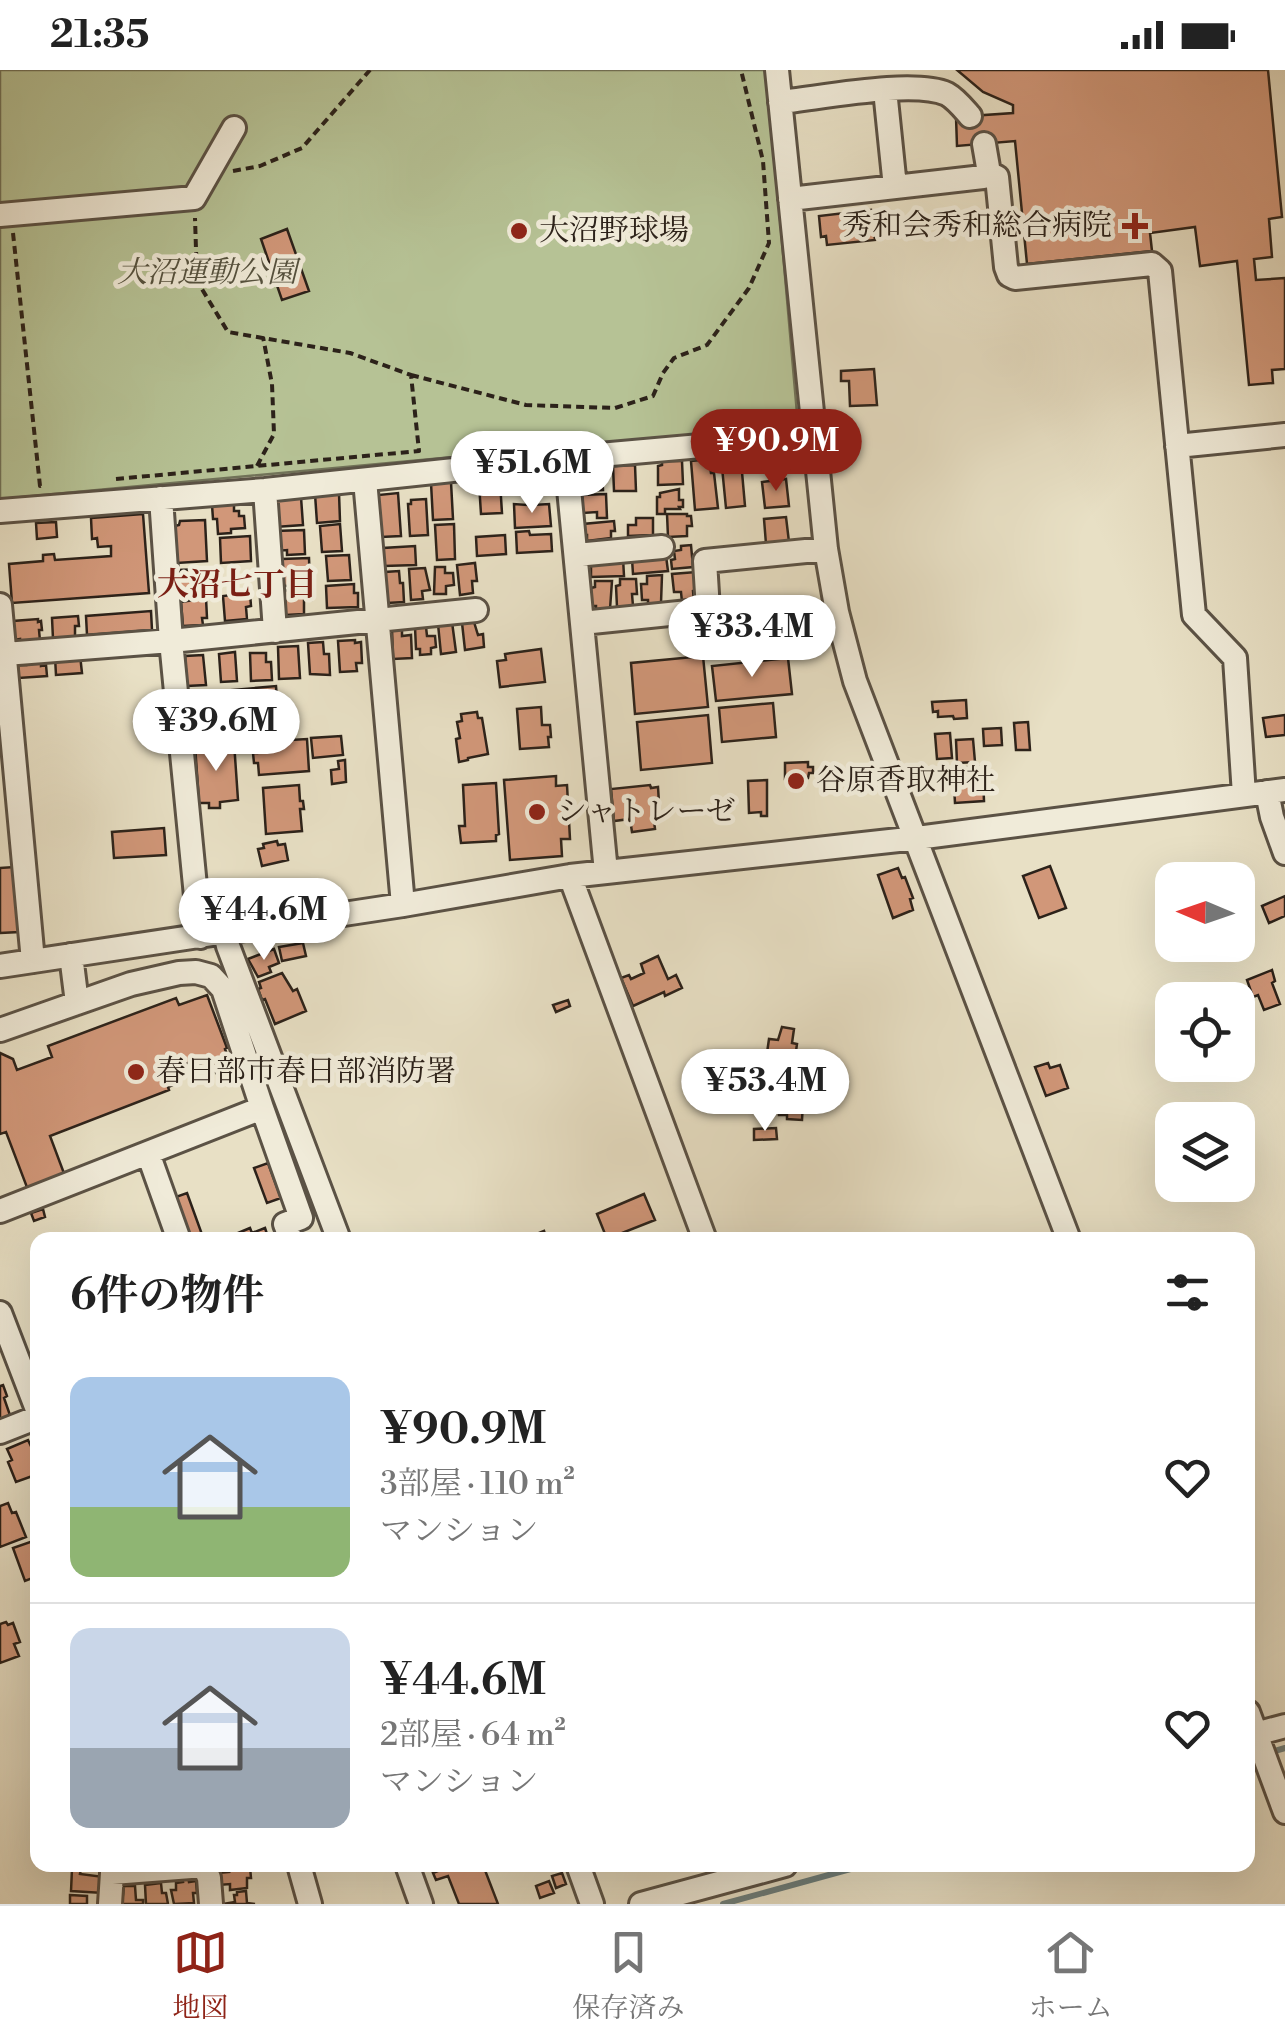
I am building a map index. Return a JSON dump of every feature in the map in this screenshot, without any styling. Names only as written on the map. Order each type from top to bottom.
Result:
[{"type":"street","points":[[778,70],[813,436],[836,612],[855,681],[1066,1232]]},
{"type":"street","points":[[780,102],[930,88],[952,96],[970,116]]},
{"type":"street","points":[[885,90],[895,187]]},
{"type":"street","points":[[5,214],[194,198],[234,128]]},
{"type":"street","points":[[984,144],[990,173],[996,177],[1009,275],[1015,278],[1152,264],[1160,271],[1194,615],[1235,658],[1265,792],[1285,853]]},
{"type":"street","points":[[790,199],[983,177],[990,173]]},
{"type":"street","points":[[1177,446],[1285,435]]},
{"type":"street","points":[[0,511],[264,490],[813,436]]},
{"type":"street","points":[[566,458],[606,872]]},
{"type":"street","points":[[366,480],[403,905]]},
{"type":"street","points":[[264,490],[275,630]]},
{"type":"street","points":[[161,498],[200,937]]},
{"type":"street","points":[[576,556],[662,546]]},
{"type":"street","points":[[582,623],[708,610],[705,561],[826,549]]},
{"type":"street","points":[[0,605],[34,961]]},
{"type":"street","points":[[5,654],[476,610]]},
{"type":"street","points":[[0,966],[570,876],[916,838],[1265,792]]},
{"type":"street","points":[[570,876],[701,1232]]},
{"type":"street","points":[[225,933],[336,1232]]},
{"type":"street","points":[[175,941],[179,973]]},
{"type":"street","points":[[71,956],[77,1003]]},
{"type":"street","points":[[0,1030],[131,984],[179,973],[211,976],[223,989],[301,1218],[284,1224],[287,1232]]},
{"type":"street","points":[[1,1208],[262,1108]]},
{"type":"street","points":[[148,1153],[176,1232]]},
{"type":"street","points":[[0,1313],[30,1393]]},
{"type":"street","points":[[0,1432],[30,1418]]},
{"type":"street","points":[[1255,1734],[1285,1726]]},
{"type":"street","points":[[1255,1742],[1285,1812]]},
{"type":"street","points":[[110,1904],[112,1873],[125,1872]]},
{"type":"street","points":[[206,1872],[212,1904]]},
{"type":"street","points":[[301,1872],[310,1904]]},
{"type":"street","points":[[409,1872],[422,1904]]},
{"type":"street","points":[[581,1872],[592,1904]]},
{"type":"street","points":[[641,1904],[759,1872]]},
{"type":"path","points":[[223,172],[260,166],[302,148],[370,70]]},
{"type":"path","points":[[194,198],[197,281],[228,332],[350,352],[411,375],[526,404],[615,408],[653,396],[674,358],[707,345],[749,288],[769,243],[763,161],[741,70]]},
{"type":"path","points":[[5,214],[40,486]]},
{"type":"path","points":[[257,466],[274,434],[272,384],[263,337]]},
{"type":"path","points":[[100,480],[419,450],[411,375]]},
{"type":"green space","name":"大沼運動公園","points":[[0,70],[767,70],[798,425],[0,499]]},
{"type":"building","points":[[957,70],[1268,70],[1282,217],[1269,219],[1272,257],[1254,259],[1256,280],[1285,278],[1285,369],[1272,370],[1273,383],[1249,385],[1237,261],[1200,266],[1195,227],[1150,233],[1152,251],[1027,264],[1015,141],[957,146],[956,117],[1013,113],[1013,105],[983,92]]},
{"type":"building","points":[[871,210],[875,240],[827,245],[826,236],[821,237],[819,216]]},
{"type":"building","points":[[287,229],[309,291],[282,300],[261,239]]},
{"type":"building","points":[[874,369],[877,405],[850,406],[849,381],[841,381],[841,371]]},
{"type":"building","points":[[744,455],[745,506],[726,508],[721,457]]},
{"type":"building","points":[[709,459],[718,508],[695,510],[691,461]]},
{"type":"building","points":[[662,461],[682,461],[683,484],[658,485],[658,466]]},
{"type":"building","points":[[635,465],[636,491],[614,491],[613,466]]},
{"type":"building","points":[[602,467],[603,490],[581,491],[580,473]]},
{"type":"building","points":[[786,479],[789,506],[765,508],[762,482]]},
{"type":"building","points":[[451,482],[453,519],[433,520],[431,483]]},
{"type":"building","points":[[500,482],[502,513],[481,514],[479,483]]},
{"type":"building","points":[[679,489],[683,507],[657,514],[660,493]]},
{"type":"building","points":[[339,493],[340,521],[317,523],[315,494]]},
{"type":"building","points":[[398,493],[401,536],[381,537],[378,495]]},
{"type":"building","points":[[606,494],[607,518],[597,518],[597,512],[583,513],[582,495]]},
{"type":"building","points":[[301,497],[303,525],[275,527],[274,499]]},
{"type":"building","points":[[426,499],[428,535],[410,536],[408,504],[411,500]]},
{"type":"building","points":[[234,504],[234,511],[244,516],[245,528],[218,534],[212,505]]},
{"type":"building","points":[[514,504],[549,504],[551,526],[515,528]]},
{"type":"building","points":[[143,514],[149,593],[12,603],[9,564],[43,561],[43,555],[54,554],[55,560],[111,556],[111,546],[98,547],[97,538],[92,539],[91,518]]},
{"type":"building","points":[[667,514],[691,516],[687,536],[668,537]]},
{"type":"building","points":[[786,517],[789,542],[766,544],[764,519]]},
{"type":"building","points":[[636,518],[653,518],[653,535],[628,536],[628,525],[636,525]]},
{"type":"building","points":[[205,520],[207,561],[177,563],[175,526],[180,521]]},
{"type":"building","points":[[614,521],[611,538],[587,541],[587,535],[583,535],[583,524]]},
{"type":"building","points":[[56,522],[57,537],[37,539],[36,523]]},
{"type":"building","points":[[340,524],[342,551],[322,552],[320,526]]},
{"type":"building","points":[[454,524],[455,559],[437,560],[435,525]]},
{"type":"building","points":[[304,530],[305,554],[276,551],[275,531]]},
{"type":"building","points":[[529,531],[530,535],[551,534],[552,551],[517,553],[516,532]]},
{"type":"building","points":[[505,535],[506,554],[477,556],[476,537]]},
{"type":"building","points":[[250,536],[251,561],[221,563],[220,538]]},
{"type":"building","points":[[691,545],[693,567],[672,569],[674,551]]},
{"type":"building","points":[[415,546],[416,565],[384,566],[383,548]]},
{"type":"building","points":[[349,555],[351,580],[328,581],[326,556]]},
{"type":"building","points":[[666,556],[668,571],[633,574],[632,559]]},
{"type":"building","points":[[309,558],[310,585],[284,586],[282,559]]},
{"type":"building","points":[[623,558],[624,576],[591,577],[591,560]]},
{"type":"building","points":[[475,563],[477,581],[472,581],[473,593],[460,595],[457,565]]},
{"type":"building","points":[[435,567],[445,567],[445,573],[453,573],[454,585],[446,586],[446,594],[434,594]]},
{"type":"building","points":[[425,568],[430,590],[422,591],[423,599],[411,600],[409,569]]},
{"type":"building","points":[[207,569],[208,593],[178,591],[177,570]]},
{"type":"building","points":[[399,571],[404,602],[387,603],[385,572]]},
{"type":"building","points":[[696,572],[694,601],[682,602],[681,592],[674,592],[672,574]]},
{"type":"building","points":[[662,575],[661,603],[648,604],[648,600],[642,600],[641,584],[647,584],[647,576]]},
{"type":"building","points":[[620,579],[636,579],[633,606],[617,607],[616,586]]},
{"type":"building","points":[[595,581],[612,581],[610,609],[591,606]]},
{"type":"building","points":[[354,584],[358,607],[327,608],[326,586]]},
{"type":"building","points":[[311,589],[311,600],[304,600],[304,614],[286,615],[280,591]]},
{"type":"building","points":[[250,593],[247,619],[225,621],[223,596]]},
{"type":"building","points":[[206,598],[207,618],[202,618],[203,625],[183,626],[181,602]]},
{"type":"building","points":[[151,611],[152,630],[87,635],[86,616]]},
{"type":"building","points":[[78,616],[75,637],[53,639],[52,618]]},
{"type":"building","points":[[38,619],[40,641],[14,640],[13,621]]},
{"type":"building","points":[[452,622],[456,652],[441,654],[438,624]]},
{"type":"building","points":[[474,622],[478,635],[483,634],[484,647],[465,650],[462,623]]},
{"type":"building","points":[[415,627],[426,627],[427,636],[435,636],[436,647],[431,648],[431,654],[420,655],[420,649],[416,649]]},
{"type":"building","points":[[392,630],[402,630],[402,636],[411,635],[412,658],[393,659]]},
{"type":"building","points":[[338,641],[361,642],[362,663],[356,663],[357,671],[340,672]]},
{"type":"building","points":[[323,642],[324,654],[329,654],[330,675],[310,674],[308,643]]},
{"type":"building","points":[[298,646],[300,678],[279,679],[278,647]]},
{"type":"building","points":[[541,649],[545,682],[500,687],[497,661],[506,660],[505,654]]},
{"type":"building","points":[[235,652],[237,681],[221,682],[219,654]]},
{"type":"building","points":[[250,653],[266,653],[272,680],[251,681]]},
{"type":"building","points":[[80,655],[82,673],[56,675],[55,657]]},
{"type":"building","points":[[203,655],[206,685],[187,686],[185,656]]},
{"type":"building","points":[[703,656],[708,707],[635,714],[631,663]]},
{"type":"building","points":[[788,658],[792,694],[716,701],[712,666]]},
{"type":"building","points":[[41,659],[47,676],[19,678],[18,665],[26,665],[25,660]]},
{"type":"building","points":[[276,686],[279,730],[226,734],[223,691]]},
{"type":"building","points":[[966,700],[967,718],[938,717],[938,711],[933,712],[932,702]]},
{"type":"building","points":[[773,703],[776,737],[722,742],[719,708]]},
{"type":"building","points":[[541,707],[542,725],[550,725],[549,747],[520,749],[517,709]]},
{"type":"building","points":[[477,712],[478,718],[482,718],[488,754],[459,762],[457,722],[462,721],[461,714]]},
{"type":"building","points":[[708,715],[712,763],[641,770],[637,722]]},
{"type":"building","points":[[1285,715],[1285,735],[1266,737],[1263,718]]},
{"type":"building","points":[[1028,722],[1030,750],[1016,750],[1014,723]]},
{"type":"building","points":[[1001,728],[1002,745],[984,746],[983,729]]},
{"type":"building","points":[[950,733],[952,758],[937,759],[935,734]]},
{"type":"building","points":[[341,736],[343,755],[313,758],[311,738]]},
{"type":"building","points":[[307,739],[309,771],[259,775],[253,753],[257,753],[256,742]]},
{"type":"building","points":[[973,739],[975,762],[957,763],[956,740]]},
{"type":"building","points":[[234,742],[238,800],[209,808],[209,803],[199,803],[195,745]]},
{"type":"building","points":[[345,760],[346,782],[332,784],[331,770],[339,769],[338,761]]},
{"type":"building","points":[[808,762],[813,773],[808,778],[785,779],[785,763]]},
{"type":"building","points":[[987,766],[987,776],[983,776],[984,801],[955,803],[953,768]]},
{"type":"building","name":"シャトレーゼ","points":[[556,776],[556,786],[567,785],[570,839],[561,839],[562,856],[510,860],[504,780]]},
{"type":"building","points":[[767,780],[767,816],[749,813],[748,781]]},
{"type":"building","points":[[496,783],[496,841],[461,843],[459,826],[465,826],[463,785]]},
{"type":"building","points":[[299,785],[304,809],[300,809],[302,831],[266,834],[263,788]]},
{"type":"building","points":[[658,787],[659,803],[652,804],[655,829],[632,832],[630,819],[614,821],[611,789]]},
{"type":"building","points":[[164,828],[166,855],[114,858],[112,832]]},
{"type":"building","points":[[277,841],[278,845],[285,844],[288,860],[262,866],[258,849]]},
{"type":"building","points":[[1050,866],[1066,908],[1039,918],[1023,876]]},
{"type":"building","points":[[14,867],[19,932],[0,933],[0,868]]},
{"type":"building","points":[[898,868],[913,898],[913,910],[893,918],[878,875]]},
{"type":"building","points":[[1285,896],[1285,916],[1269,923],[1262,906]]},
{"type":"building","points":[[303,943],[306,956],[282,961],[279,947]]},
{"type":"building","points":[[274,949],[279,963],[269,967],[271,972],[258,977],[248,959]]},
{"type":"building","points":[[658,956],[668,979],[676,975],[682,988],[633,1006],[621,978],[629,975],[631,979],[644,973],[641,964]]},
{"type":"building","points":[[1272,970],[1280,1004],[1264,1010],[1258,995],[1255,996],[1255,982],[1247,980]]},
{"type":"building","points":[[282,973],[293,991],[297,989],[306,1011],[275,1024],[258,989],[259,982]]},
{"type":"building","points":[[207,995],[227,1048],[229,1060],[223,1063],[226,1070],[216,1073],[214,1066],[203,1070],[198,1059],[175,1068],[180,1082],[168,1087],[169,1090],[50,1136],[65,1176],[28,1190],[6,1132],[0,1134],[0,1053],[13,1059],[17,1070],[52,1057],[48,1046],[176,998],[179,1005]]},
{"type":"building","points":[[568,1000],[570,1006],[556,1012],[553,1005]]},
{"type":"building","points":[[782,1027],[794,1029],[792,1043],[797,1044],[793,1072],[761,1067],[769,1039],[778,1040]]},
{"type":"building","points":[[1048,1063],[1050,1068],[1060,1065],[1068,1088],[1046,1096],[1035,1067]]},
{"type":"building","points":[[783,1083],[804,1084],[802,1120],[779,1115]]},
{"type":"building","points":[[776,1128],[777,1139],[754,1140],[754,1129]]},
{"type":"building","points":[[268,1163],[281,1198],[267,1203],[254,1168]]},
{"type":"building","points":[[187,1193],[201,1232],[186,1232],[173,1198]]},
{"type":"building","points":[[644,1194],[655,1220],[625,1232],[604,1232],[597,1214]]},
{"type":"building","points":[[43,1209],[45,1217],[34,1221],[31,1213]]},
{"type":"building","points":[[3,1385],[12,1421],[0,1425],[0,1386]]},
{"type":"building","points":[[28,1440],[30,1477],[16,1482],[7,1449]]},
{"type":"building","points":[[8,1503],[26,1537],[0,1547],[0,1506]]},
{"type":"building","points":[[30,1542],[30,1579],[25,1581],[13,1548]]},
{"type":"building","points":[[13,1623],[20,1642],[14,1644],[19,1656],[0,1663],[0,1624]]},
{"type":"building","points":[[72,1872],[104,1877],[103,1893],[71,1891]]},
{"type":"building","points":[[250,1872],[251,1878],[247,1878],[247,1888],[230,1890],[230,1884],[219,1885],[218,1873]]},
{"type":"building","points":[[486,1872],[498,1904],[459,1904],[448,1876],[436,1880],[433,1873]]},
{"type":"building","points":[[562,1873],[566,1884],[556,1888],[552,1876]]},
{"type":"building","points":[[188,1876],[189,1882],[196,1881],[194,1903],[174,1904],[171,1890],[176,1890],[176,1883]]},
{"type":"building","points":[[549,1881],[554,1893],[540,1898],[536,1886]]},
{"type":"building","points":[[161,1883],[168,1904],[146,1904],[145,1885]]},
{"type":"building","points":[[124,1886],[135,1886],[136,1900],[143,1900],[143,1904],[120,1904]]},
{"type":"building","points":[[246,1891],[247,1903],[255,1904],[223,1904],[235,1902],[237,1892]]},
{"type":"building","points":[[70,1895],[87,1896],[87,1904],[70,1904]]},
{"type":"waterway","points":[[1255,1757],[1285,1748]]},
{"type":"waterway","points":[[723,1904],[840,1872]]},
{"type":"place","name":"秀和会秀和総合病院","points":[[1135,226]]},
{"type":"place","name":"大沼野球場","points":[[519,231]]},
{"type":"place","name":"谷原香取神社","points":[[796,781]]},
{"type":"place","name":"シャトレーゼ","points":[[537,812]]},
{"type":"place","name":"春日部市春日部消防署","points":[[136,1072]]},
{"type":"district","name":"大沼七丁目","points":[[237,585]]}]
